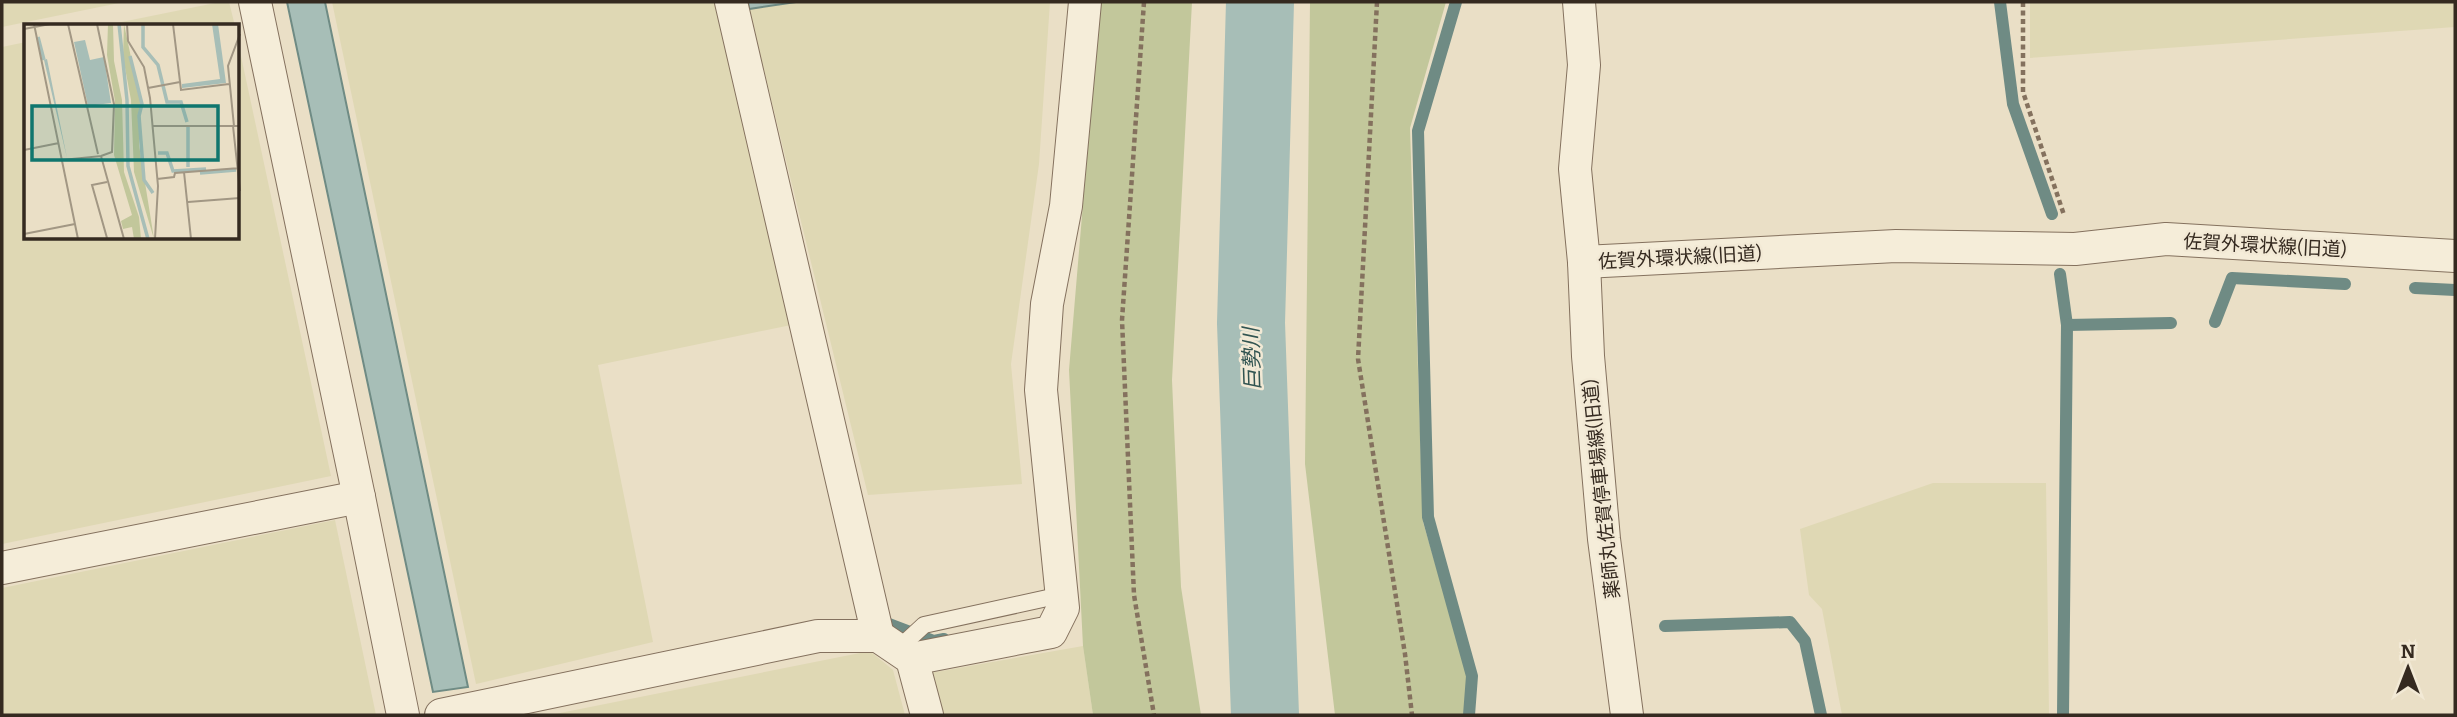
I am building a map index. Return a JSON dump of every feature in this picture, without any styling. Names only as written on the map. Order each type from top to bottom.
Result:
[{"type":"street","points":[[255,2],[403,715]]},
{"type":"street","points":[[731,2],[896,648],[927,715]]},
{"type":"street","points":[[451,713],[818,636],[896,648],[1051,632],[1063,608],[1041,390],[1047,304],[1066,206],[1085,2]]},
{"type":"street","name":"佐賀外環状線(旧道)","points":[[1578,2],[1584,65],[1576,169],[1584,262],[1896,246],[2075,249],[2166,239],[2455,256]]},
{"type":"street","name":"薬師丸佐賀停車場線(旧道)","points":[[1584,262],[1588,356],[1604,539],[1627,715]]},
{"type":"street","points":[[2,568],[359,496]]},
{"type":"lane","points":[[896,648],[924,625],[1061,595]]},
{"type":"path","points":[[1144,2],[1122,320],[1134,595],[1154,715]]},
{"type":"path","points":[[1377,2],[1359,359],[1412,715]]},
{"type":"path","points":[[2023,2],[2023,92],[2075,249]]},
{"type":"shaded area","points":[[2,2],[124,2],[2,27]]},
{"type":"shaded area","points":[[229,2],[234,24],[112,24]]},
{"type":"shaded area","points":[[332,2],[716,2],[791,325],[598,365],[653,642],[476,684]]},
{"type":"shaded area","points":[[796,2],[1050,2],[1039,164],[1011,364],[1022,484],[868,495],[749,9]]},
{"type":"shaded area","points":[[2030,2],[2455,2],[2455,27],[2030,58]]},
{"type":"shaded area","points":[[24,42],[24,240],[240,240],[240,51],[331,476],[2,544],[2,47]]},
{"type":"shaded area","points":[[1933,483],[2046,483],[2049,715],[1842,715],[1822,609],[1809,595],[1800,529]]},
{"type":"shaded area","points":[[335,520],[376,715],[2,715],[2,588]]},
{"type":"shaded area","points":[[1083,646],[1093,715],[940,715],[930,673]]},
{"type":"shaded area","points":[[870,651],[893,670],[905,715],[550,715]]},
{"type":"green space","points":[[1100,2],[1192,2],[1172,380],[1181,587],[1201,715],[1093,715],[1083,646],[1069,370]]},
{"type":"green space","points":[[1310,2],[1446,2],[1410,128],[1423,522],[1469,678],[1465,715],[1335,715],[1305,464]]},
{"type":"water","points":[[287,2],[325,2],[468,687],[433,692]]},
{"type":"water","points":[[748,2],[796,2],[749,9]]},
{"type":"waterway","name":"巨勢川","points":[[1260,2],[1251,323],[1265,715]]},
{"type":"waterway","points":[[1456,2],[1418,131],[1428,517],[1472,676],[1469,715]]},
{"type":"waterway","points":[[2000,2],[2013,104],[2052,214]]},
{"type":"waterway","points":[[2060,274],[2067,325],[2063,715]]},
{"type":"waterway","points":[[2215,322],[2232,278],[2345,284]]},
{"type":"waterway","points":[[2415,288],[2455,290]]},
{"type":"waterway","points":[[2067,325],[2171,323]]},
{"type":"waterway","points":[[883,616],[884,622],[934,641],[944,639]]},
{"type":"waterway","points":[[1665,626],[1790,622],[1805,641],[1821,715]]}]
